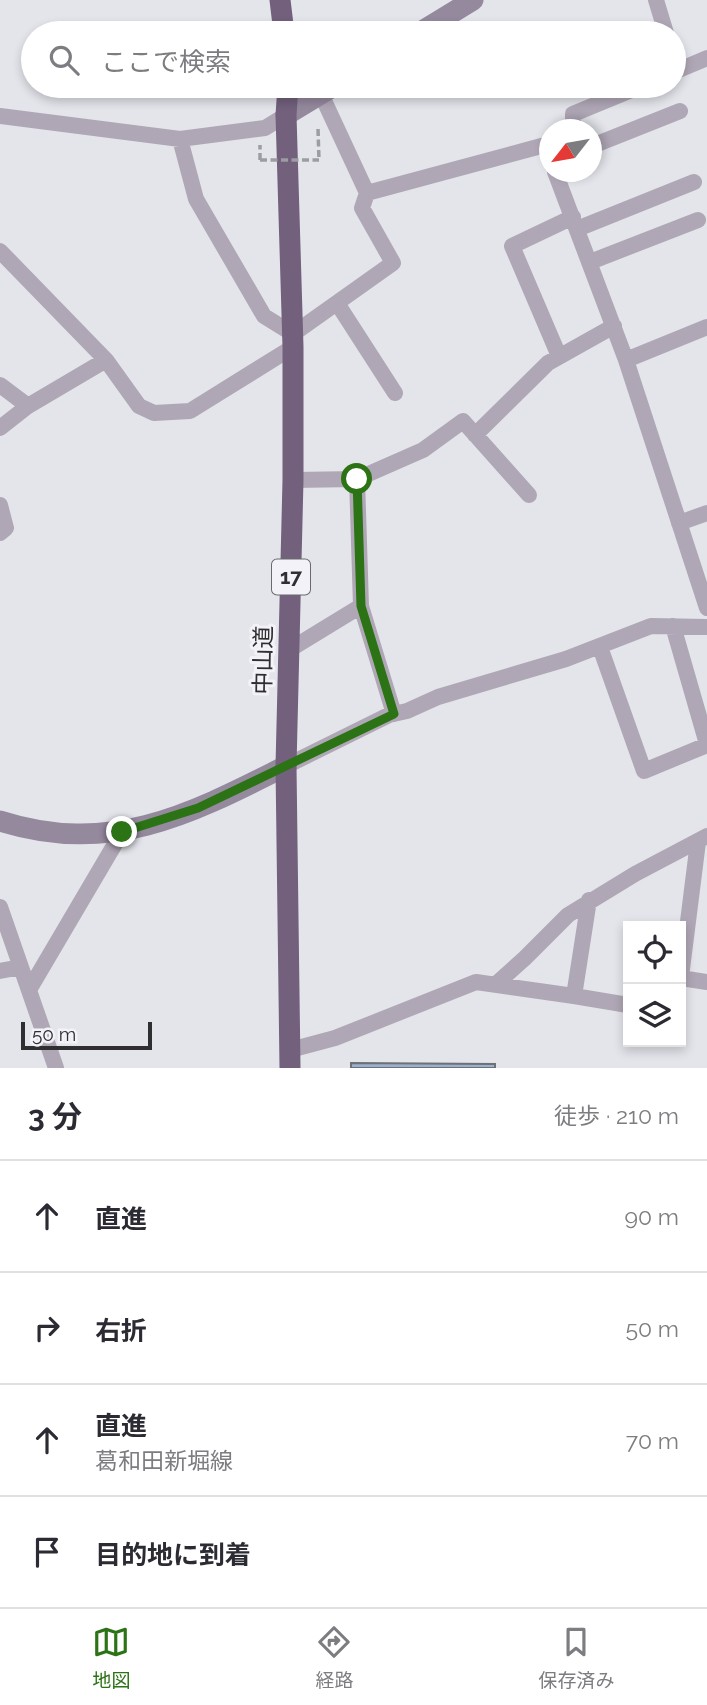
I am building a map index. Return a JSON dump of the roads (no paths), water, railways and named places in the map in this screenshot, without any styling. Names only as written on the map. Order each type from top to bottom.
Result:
[{"type":"highway","points":[[280,0],[284,21]]},
{"type":"highway","points":[[287,21],[288,0]]},
{"type":"highway","name":"中山道","points":[[287,98],[293,341],[293,480],[286,766],[290,1059]]},
{"type":"main road","points":[[439,21],[473,0]]},
{"type":"main road","points":[[286,115],[315,98]]},
{"type":"main road","points":[[0,821],[33,831],[65,835],[91,836],[122,832],[198,808],[286,766]]},
{"type":"street","points":[[656,0],[662,21]]},
{"type":"street","points":[[686,63],[707,58]]},
{"type":"street","points":[[0,251],[106,360],[139,406],[154,413],[190,411],[293,341],[337,303],[393,263],[362,208],[367,193],[331,98]]},
{"type":"street","points":[[573,119],[573,114],[612,98]]},
{"type":"street","points":[[602,142],[680,111]]},
{"type":"street","points":[[0,116],[180,139],[265,128],[286,115]]},
{"type":"street","points":[[180,139],[196,199],[264,316],[293,341]]},
{"type":"street","points":[[367,193],[539,150]]},
{"type":"street","points":[[559,182],[626,360],[707,608]]},
{"type":"street","points":[[559,356],[512,246],[694,182]]},
{"type":"street","points":[[590,262],[698,220]]},
{"type":"street","points":[[337,303],[395,393]]},
{"type":"street","points":[[475,436],[548,363],[614,326]]},
{"type":"street","points":[[626,360],[707,327]]},
{"type":"street","points":[[0,428],[28,406],[106,360]]},
{"type":"street","points":[[0,384],[28,406]]},
{"type":"street","points":[[293,480],[357,479],[423,450],[463,421],[529,495]]},
{"type":"street","points":[[357,479],[361,606],[394,714]]},
{"type":"street","points":[[0,505],[6,528],[0,533]]},
{"type":"street","points":[[680,523],[707,513]]},
{"type":"street","points":[[289,650],[361,606]]},
{"type":"street","points":[[286,766],[394,714],[438,697],[535,669],[651,626],[707,627]]},
{"type":"street","points":[[600,647],[644,771],[707,744],[673,626]]},
{"type":"street","points":[[29,990],[122,832]]},
{"type":"street","points":[[495,985],[568,915],[589,900],[702,839]]},
{"type":"street","points":[[686,945],[702,839]]},
{"type":"street","points":[[574,996],[589,900]]},
{"type":"street","points":[[0,907],[56,1068]]},
{"type":"street","points":[[0,971],[21,967]]},
{"type":"street","points":[[686,979],[707,982]]},
{"type":"street","points":[[290,1059],[335,1038],[476,982],[623,1003]]}]
